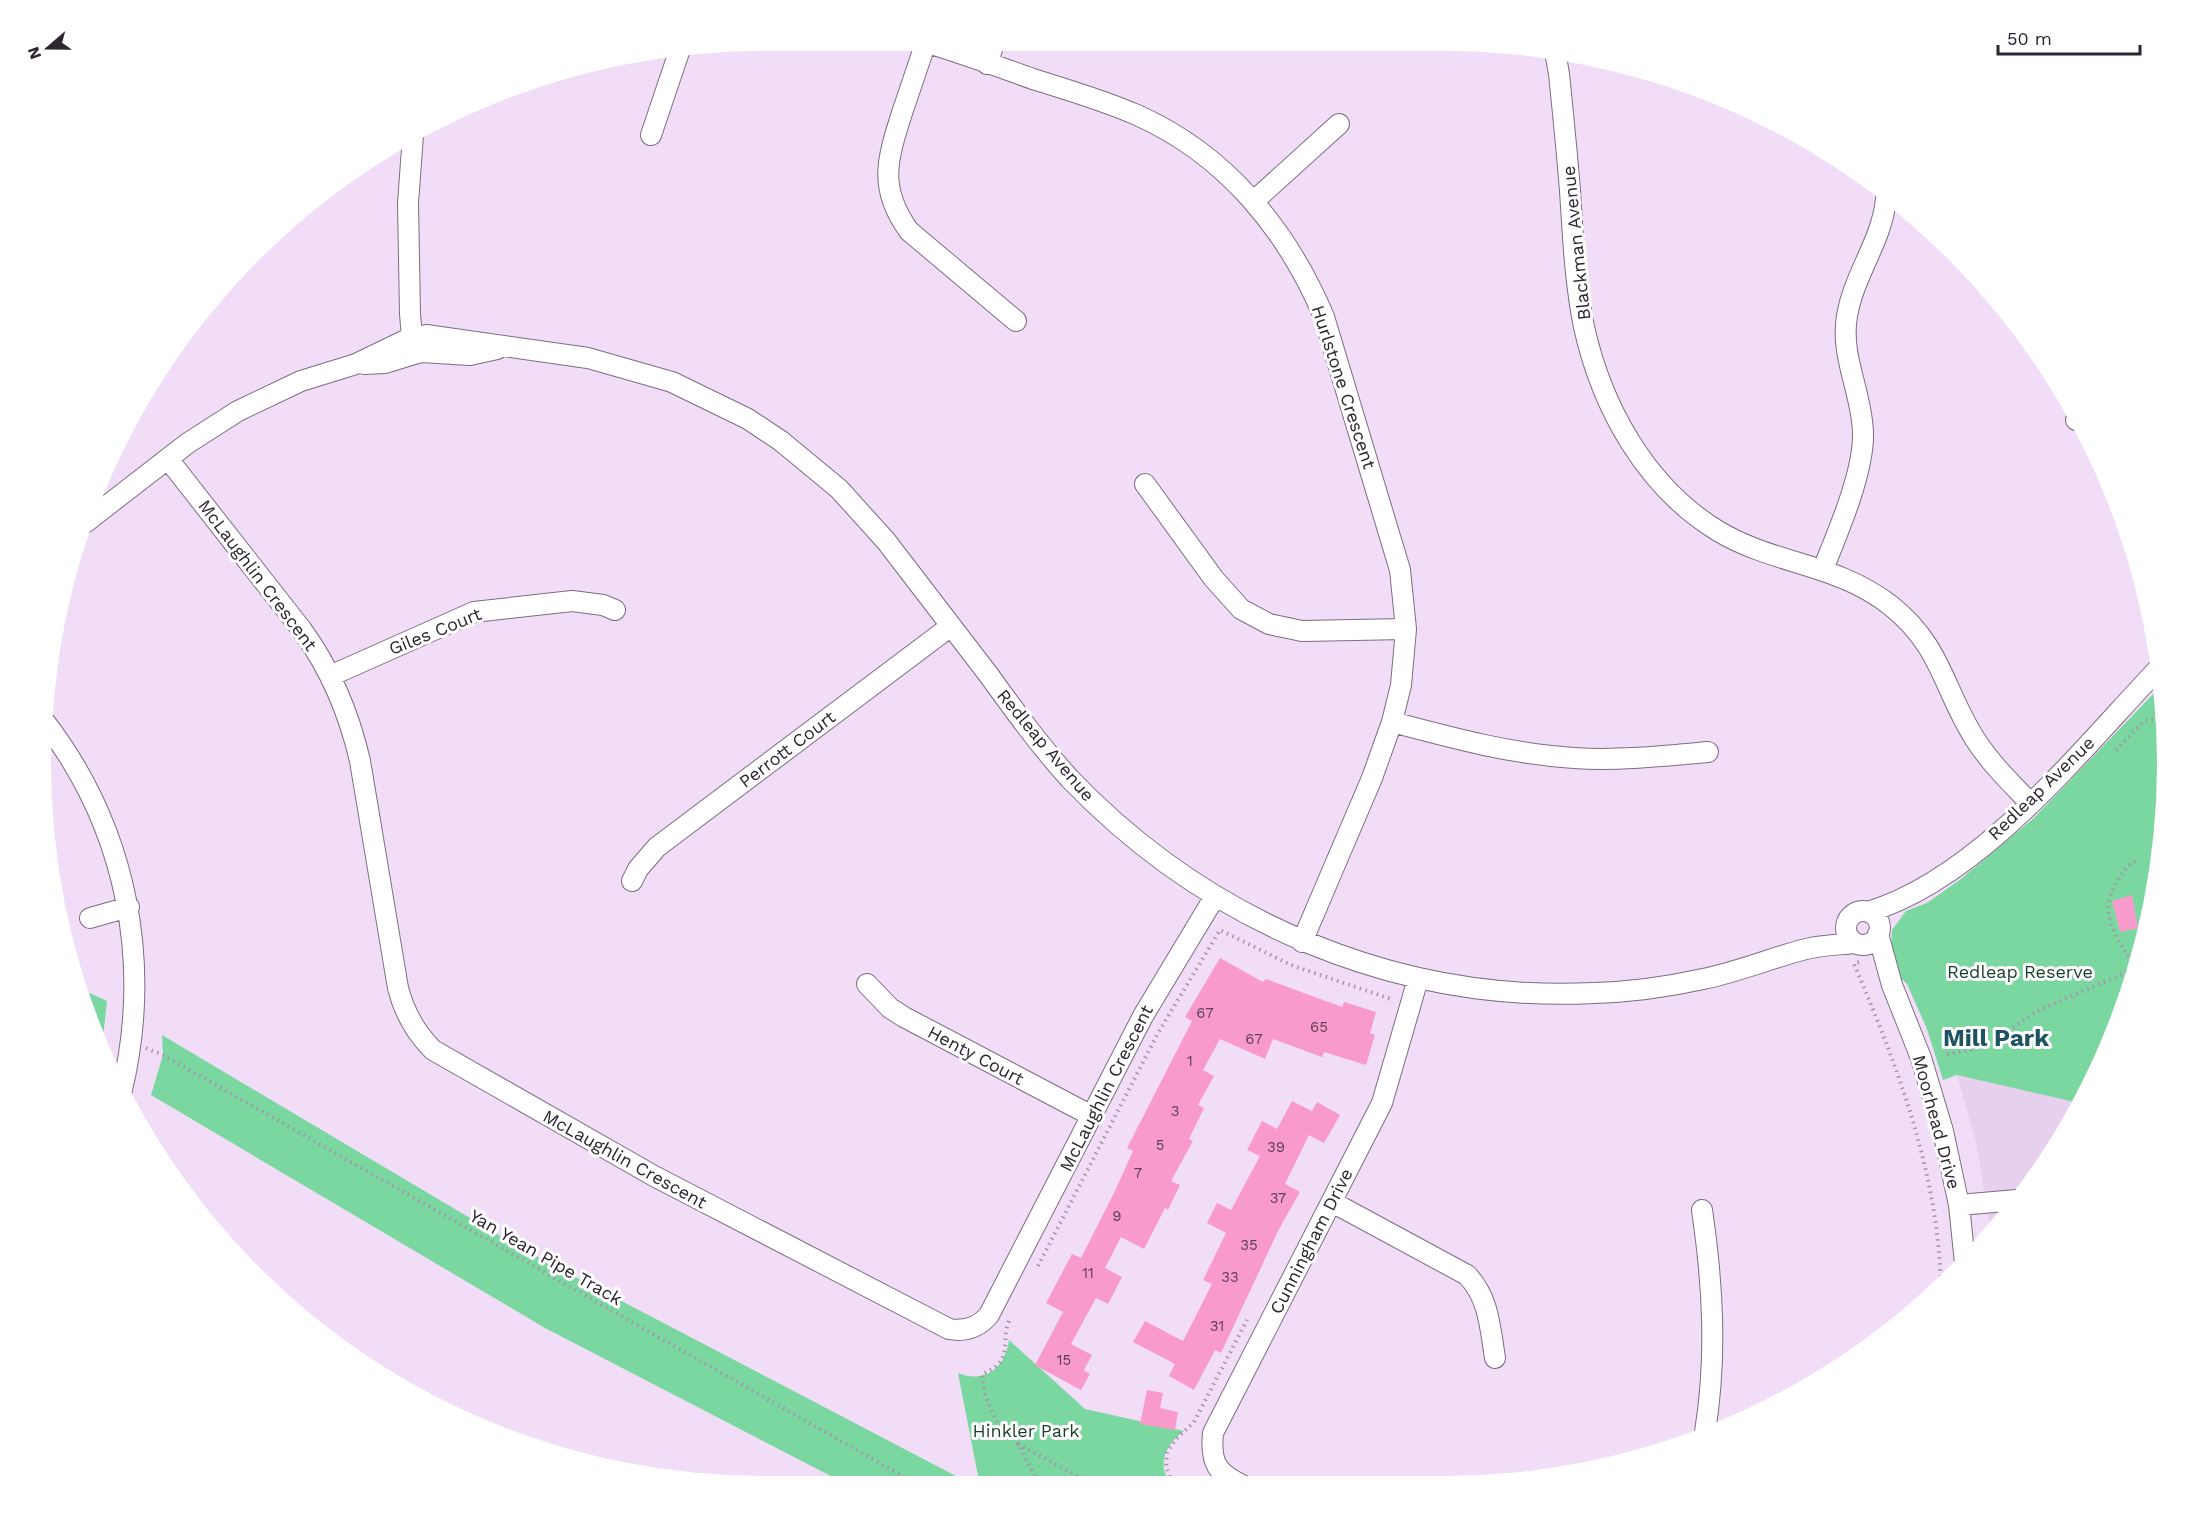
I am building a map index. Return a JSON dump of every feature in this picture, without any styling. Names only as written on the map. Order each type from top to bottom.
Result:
[{"type":"street","points":[[921,51],[891,145],[887,165],[891,197],[897,214],[909,231],[1016,321]]},
{"type":"street","name":"Hurlstone Crescent","points":[[951,51],[1108,104],[1159,125],[1207,158],[1254,201],[1280,232],[1297,260],[1324,317],[1393,543],[1405,602],[1406,629],[1401,685],[1392,722],[1372,778],[1302,942]]},
{"type":"street","points":[[987,64],[991,51]]},
{"type":"street","points":[[651,135],[678,56]]},
{"type":"street","name":"Blackman Avenue","points":[[1556,60],[1578,291],[1585,328],[1607,398],[1638,456],[1670,494],[1710,526],[1758,552],[1823,569],[1870,591],[1891,606],[1923,638],[1944,672],[1974,738],[2030,803]]},
{"type":"street","points":[[1254,201],[1339,124]]},
{"type":"street","points":[[412,143],[408,203],[410,274],[419,342]]},
{"type":"street","points":[[1823,569],[1838,532],[1862,453],[1860,409],[1846,359],[1847,317],[1856,281],[1877,237],[1885,204]]},
{"type":"street","name":"Redleap Avenue","points":[[96,514],[211,427],[270,395],[301,381],[356,364],[385,363],[419,342],[470,355],[506,347],[588,358],[630,368],[672,382],[748,419],[814,467],[863,513],[1068,777],[1134,840],[1214,898],[1302,942],[1369,966],[1470,989],[1604,993],[1702,979],[1806,949],[1871,943],[1913,894]]},
{"type":"street","name":"McLaughlin Crescent","points":[[168,459],[302,630],[330,676],[347,714],[360,761],[402,1003],[413,1025],[433,1050],[654,1176],[939,1324],[959,1331],[977,1326],[989,1315],[1152,999],[1214,898]]},
{"type":"street","points":[[1144,484],[1228,597],[1253,616],[1277,626],[1302,630],[1406,629]]},
{"type":"street","name":"Giles Court","points":[[330,676],[474,612],[572,601],[603,605],[615,610]]},
{"type":"street","name":"Perrott Court","points":[[632,881],[647,857],[657,848],[951,626]]},
{"type":"street","name":"Redleap Avenue","points":[[1858,943],[1852,915],[1868,912],[1913,894],[1978,849],[2030,803],[2151,676]]},
{"type":"street","points":[[1392,722],[1498,749],[1575,758],[1708,752]]},
{"type":"street","points":[[52,733],[72,761],[103,820],[118,863],[129,907],[135,967],[135,999],[132,1044],[124,1079]]},
{"type":"street","points":[[90,918],[129,907]]},
{"type":"street","name":"Moorhead Drive","points":[[1868,912],[1876,918],[1892,985],[1927,1075],[1959,1205],[1964,1250]]},
{"type":"street","name":"Moorhead Drive","points":[[1858,943],[1892,985]]},
{"type":"street","name":"Cunningham Drive","points":[[1224,1476],[1213,1457],[1213,1433],[1382,1103],[1418,979]]},
{"type":"street","name":"Henty Court","points":[[867,984],[890,1008],[904,1017],[1092,1116]]},
{"type":"street","points":[[1959,1205],[2007,1201]]},
{"type":"street","points":[[1332,1202],[1467,1275],[1484,1298],[1495,1358]]},
{"type":"street","points":[[1702,1210],[1712,1294],[1713,1334],[1713,1376],[1706,1426]]},
{"type":"path","points":[[2116,750],[2144,721],[2155,719]]},
{"type":"path","points":[[2129,960],[2111,928],[2107,909],[2116,884],[2132,862],[2138,860]]},
{"type":"path","points":[[1036,1270],[1158,1033],[1220,930],[1291,966],[1391,999],[1388,1009]]},
{"type":"path","points":[[1858,943],[1854,964],[1889,1044],[1919,1141],[1935,1222],[1940,1275]]},
{"type":"path","points":[[1947,1054],[1971,1050],[2002,1035],[2035,1012],[2126,972]]},
{"type":"path","name":"Yan Yean Pipe Track","points":[[158,1052],[902,1476]]},
{"type":"path","points":[[1169,1476],[1166,1467],[1167,1452],[1176,1439],[1194,1422],[1250,1314]]},
{"type":"path","points":[[1012,1316],[1007,1324],[1007,1342],[1002,1359],[996,1367],[982,1374],[982,1383],[996,1421],[1018,1444],[1035,1476]]},
{"type":"path","points":[[1018,1444],[1078,1476]]},
{"type":"shaded area","points":[[1957,1075],[2072,1101],[2037,1159],[1989,1222],[1977,1147]]},
{"type":"green space","name":"Redleap Reserve","points":[[2153,694],[2157,764],[2155,810],[2151,856],[2143,903],[2133,948],[2119,993],[2103,1036],[2072,1101],[1957,1075],[1943,1080],[1927,1029],[1907,984],[1900,977],[1891,950],[1892,930],[1906,911],[1927,903],[1961,879],[2034,818]]},
{"type":"green space","points":[[89,993],[107,1001],[104,1032]]},
{"type":"green space","points":[[162,1035],[522,1249],[956,1476],[831,1476],[545,1328],[151,1095],[163,1055]]},
{"type":"green space","name":"Hinkler Park","points":[[1009,1340],[1085,1409],[1184,1431],[1167,1449],[1164,1464],[1167,1476],[978,1476],[958,1373],[968,1376],[985,1375],[998,1366],[1007,1350]]},
{"type":"building","points":[[2132,895],[2137,928],[2120,932],[2112,901]]},
{"type":"building","points":[[1220,958],[1263,982],[1266,979],[1342,1007],[1344,1002],[1376,1012],[1370,1033],[1375,1035],[1366,1065],[1324,1052],[1322,1057],[1273,1039],[1265,1059],[1220,1039],[1203,1070],[1214,1076],[1198,1105],[1204,1108],[1189,1139],[1193,1141],[1171,1181],[1180,1185],[1168,1210],[1165,1208],[1144,1249],[1121,1237],[1105,1268],[1122,1277],[1108,1304],[1096,1298],[1071,1344],[1092,1355],[1084,1370],[1090,1374],[1081,1390],[1035,1365],[1063,1312],[1046,1303],[1072,1254],[1081,1258],[1114,1193],[1133,1151],[1127,1148],[1192,1021],[1185,1017]]},
{"type":"building","points":[[1292,1101],[1312,1111],[1317,1102],[1340,1115],[1324,1143],[1309,1135],[1285,1184],[1300,1192],[1279,1229],[1221,1353],[1215,1350],[1194,1390],[1169,1376],[1175,1364],[1133,1342],[1145,1321],[1183,1341],[1212,1284],[1203,1280],[1226,1233],[1207,1223],[1217,1203],[1231,1210],[1260,1156],[1247,1150],[1262,1121],[1277,1129]]},
{"type":"building","points":[[1147,1390],[1163,1393],[1160,1408],[1178,1412],[1175,1430],[1140,1424]]},
{"type":"district","name":"Mill Park","points":[[1996,1038]]}]
